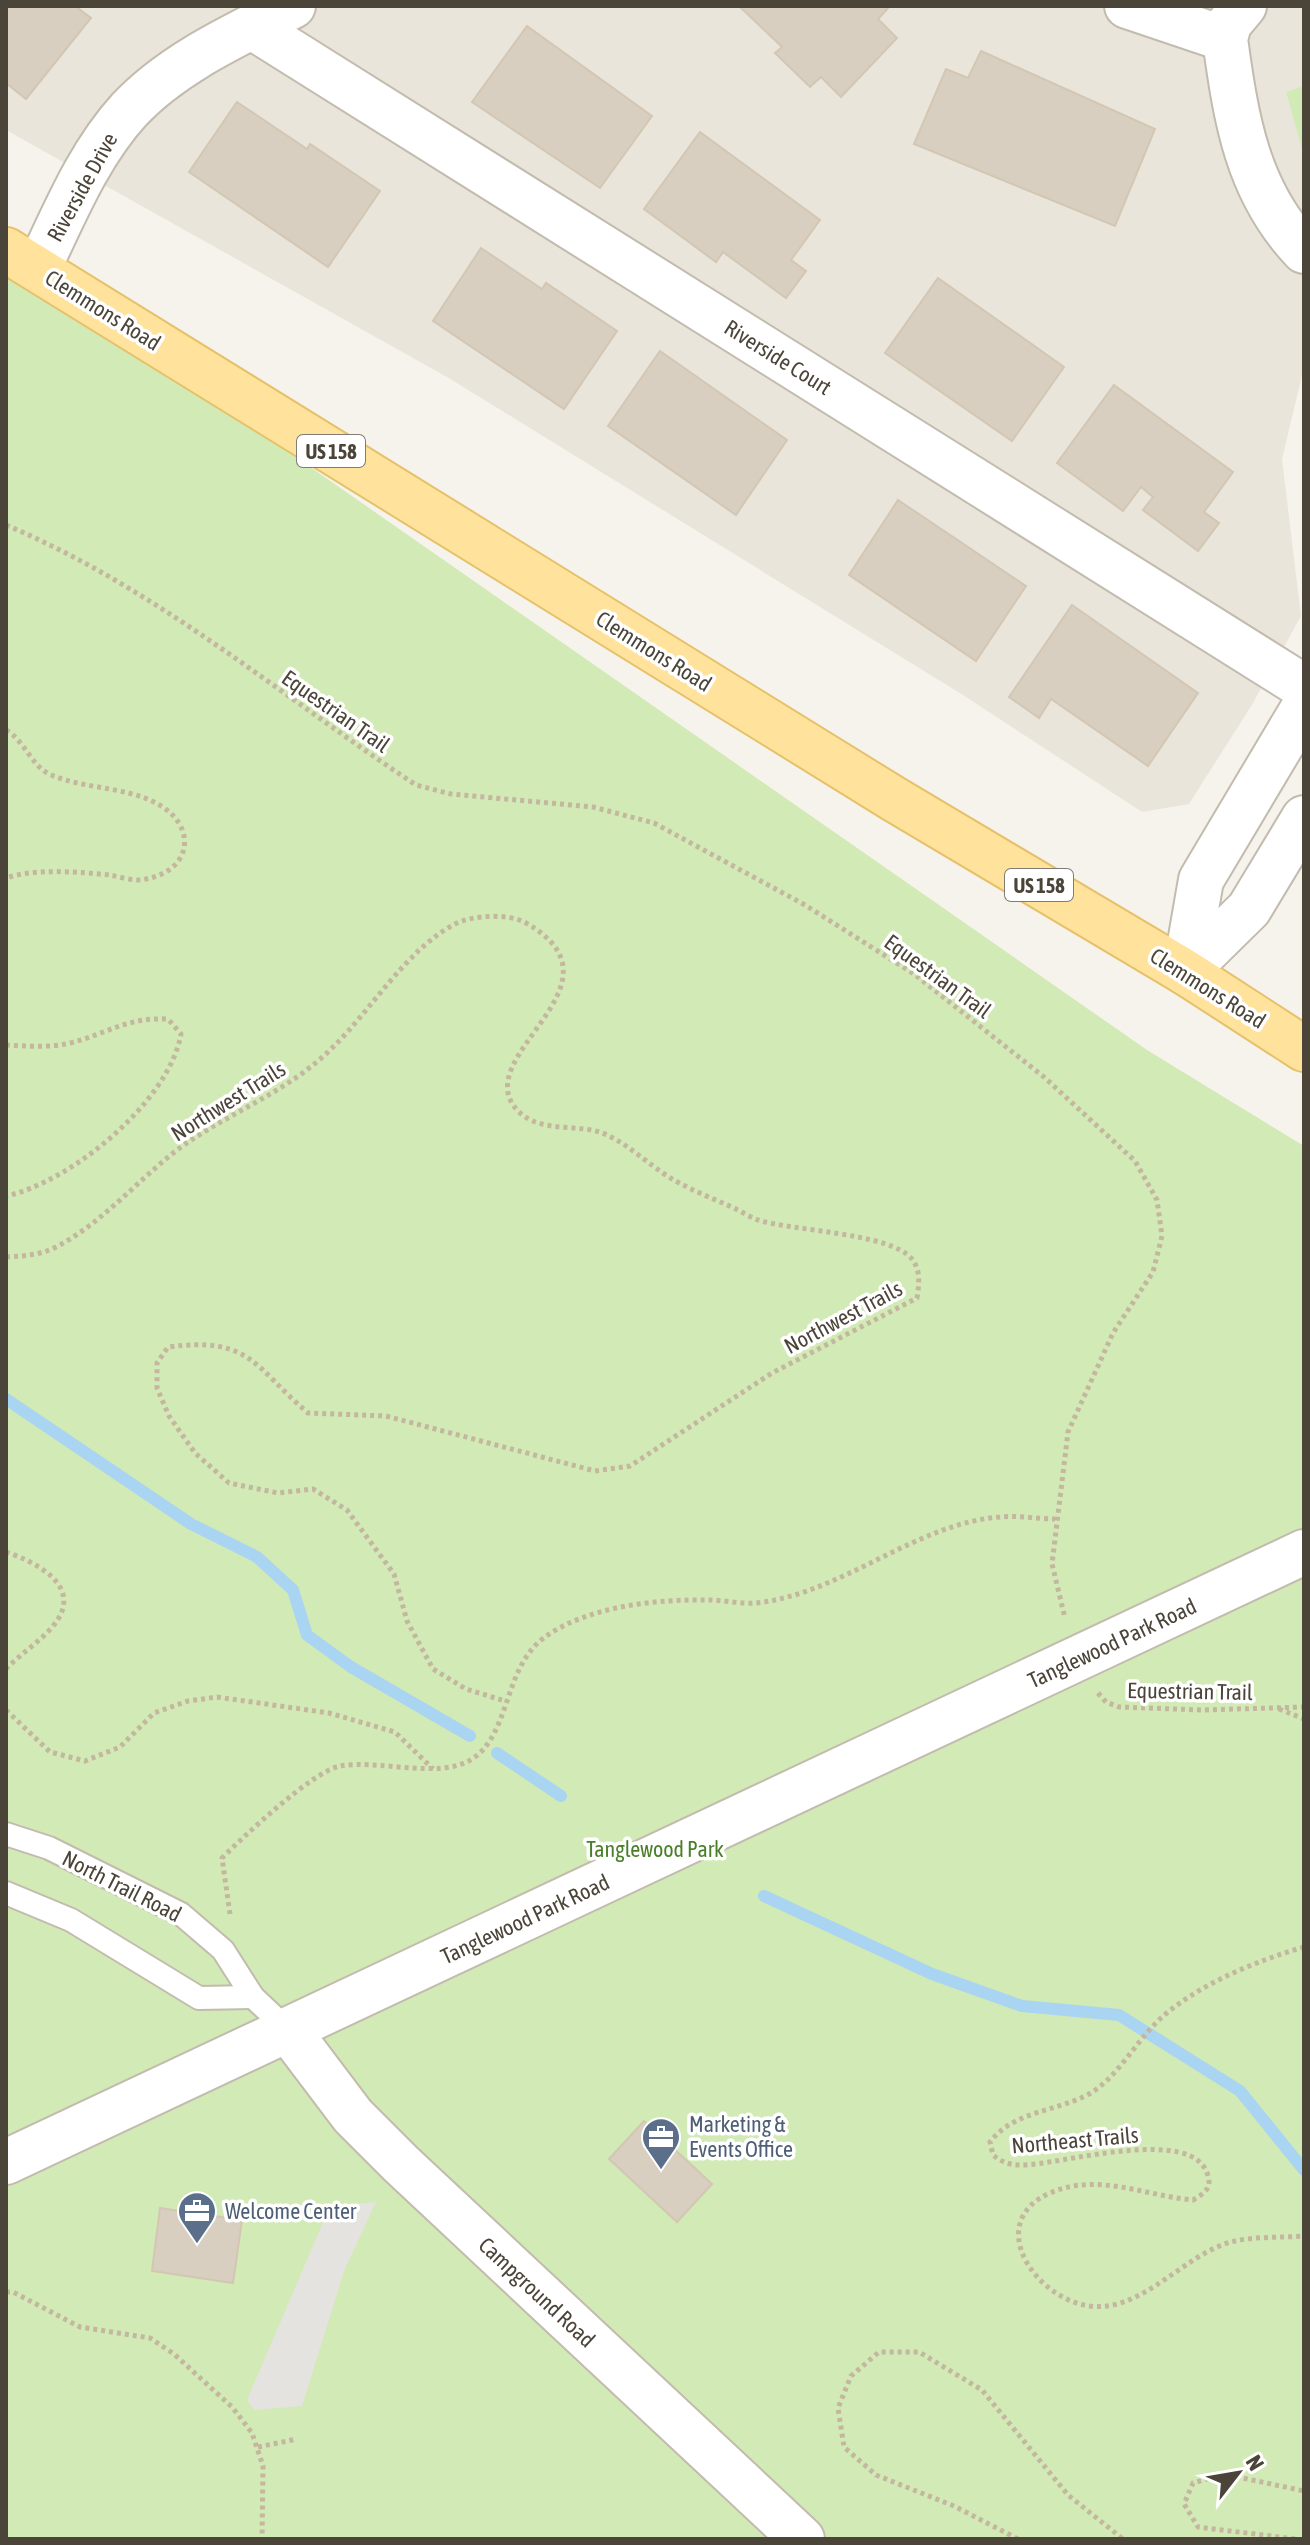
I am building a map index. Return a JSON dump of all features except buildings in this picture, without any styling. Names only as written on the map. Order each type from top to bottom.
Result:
[{"type":"main road","name":"Clemmons Road","points":[[22,259],[894,799],[1185,972],[1304,1049]]},
{"type":"street","name":"Riverside Drive","points":[[22,259],[129,109],[168,76],[293,6]]},
{"type":"street","points":[[1127,6],[1235,23],[1241,141],[1251,171],[1272,211],[1304,251]]},
{"type":"street","name":"Riverside Court","points":[[252,27],[1304,687]]},
{"type":"street","points":[[1185,972],[1201,880],[1304,707]]},
{"type":"street","points":[[1185,972],[1249,909],[1304,818]]},
{"type":"street","name":"Tanglewood Park Road","points":[[6,2162],[1304,1552]]},
{"type":"street","name":"Campground Road","points":[[288,2030],[353,2116],[401,2164],[802,2539]]},
{"type":"lane","name":"North Trail Road","points":[[6,1834],[49,1848],[181,1914],[223,1950],[253,1997],[288,2030]]},
{"type":"lane","points":[[6,1893],[71,1920],[199,1998],[253,1997]]},
{"type":"path","name":"Equestrian Trail","points":[[6,525],[59,548],[123,584],[416,785],[451,794],[545,800],[627,813],[654,823],[687,844],[805,905],[914,974],[1095,1121],[1135,1161],[1157,1200],[1162,1236],[1153,1272],[1113,1333],[1068,1432],[1055,1519],[1052,1564],[1067,1624],[1096,1691],[1106,1702],[1119,1707],[1304,1707]]},
{"type":"path","points":[[6,730],[44,772],[157,803],[177,820],[187,841],[182,859],[165,873],[144,880],[106,875],[22,873],[6,878]]},
{"type":"path","name":"Northwest Trails","points":[[6,1257],[42,1254],[62,1244],[122,1200],[178,1150],[264,1098],[330,1050],[427,942],[457,923],[486,917],[523,921],[553,943],[564,972],[564,986],[555,1003],[518,1055],[510,1081],[512,1100],[518,1111],[531,1120],[567,1130],[605,1134],[674,1180],[758,1220],[892,1245],[912,1259],[920,1279],[917,1298],[772,1373],[630,1466],[595,1471],[386,1416],[308,1413],[257,1362],[229,1348],[193,1344],[168,1347],[157,1363],[157,1388],[169,1416],[195,1453],[229,1483],[278,1493],[313,1489],[347,1510],[394,1574],[407,1621],[433,1669],[466,1689],[505,1701]]},
{"type":"path","name":"Northwest Trails","points":[[6,1045],[70,1043],[108,1027],[148,1018],[168,1019],[181,1034],[178,1053],[143,1103],[122,1126],[64,1173],[29,1191],[6,1196]]},
{"type":"path","points":[[231,1924],[222,1858],[259,1822],[337,1767],[372,1763],[433,1769],[472,1759],[501,1723],[505,1701],[531,1650],[546,1636],[594,1615],[652,1600],[754,1603],[803,1593],[947,1530],[999,1517],[1055,1519]]},
{"type":"path","points":[[6,1552],[36,1562],[53,1574],[61,1595],[62,1611],[53,1626],[6,1669]]},
{"type":"path","points":[[6,1710],[50,1752],[85,1761],[120,1747],[154,1713],[188,1701],[217,1697],[329,1713],[395,1732],[433,1769]]},
{"type":"path","points":[[1278,1708],[1304,1719]]},
{"type":"path","name":"Northeast Trails","points":[[1304,1947],[1270,1957],[1202,1990],[1161,2018],[1094,2091],[1021,2118],[997,2133],[990,2142],[993,2155],[1002,2163],[1024,2165],[1141,2148],[1196,2160],[1207,2172],[1210,2183],[1205,2193],[1193,2200],[1088,2183],[1051,2193],[1028,2206],[1019,2229],[1021,2255],[1041,2286],[1088,2306],[1116,2304],[1232,2242],[1304,2236]]},
{"type":"path","points":[[6,2292],[13,2292],[80,2327],[150,2338],[174,2354],[232,2407],[258,2447],[263,2466],[262,2539]]},
{"type":"path","points":[[1018,2539],[954,2506],[876,2475],[844,2447],[838,2408],[851,2376],[879,2352],[919,2352],[970,2382],[982,2390],[1068,2495],[1123,2539]]},
{"type":"path","points":[[258,2447],[297,2439]]},
{"type":"path","points":[[1295,2539],[1198,2527],[1184,2504],[1193,2483],[1224,2474],[1304,2491]]},
{"type":"shaded area","points":[[6,6],[1304,6],[1304,367],[1282,459],[1301,616],[1253,703],[1189,804],[1142,812],[963,695],[447,377],[6,130]]},
{"type":"shaded area","points":[[376,2202],[344,2271],[302,2406],[254,2410],[247,2400],[330,2206]]},
{"type":"green space","points":[[1304,86],[1304,156],[1286,92]]},
{"type":"green space","name":"Tanglewood Park","points":[[6,255],[1147,1050],[1304,1146],[1304,2539],[6,2539]]},
{"type":"waterway","points":[[6,1399],[191,1524],[257,1557],[293,1590],[307,1635],[351,1667],[470,1736]]},
{"type":"waterway","points":[[497,1753],[561,1796]]},
{"type":"waterway","points":[[764,1896],[932,1974],[1022,2006],[1119,2015],[1240,2091],[1304,2170]]},
{"type":"place","name":"Marketing & Events Office","points":[[661,2171]]},
{"type":"place","name":"Welcome Center","points":[[197,2245]]}]
